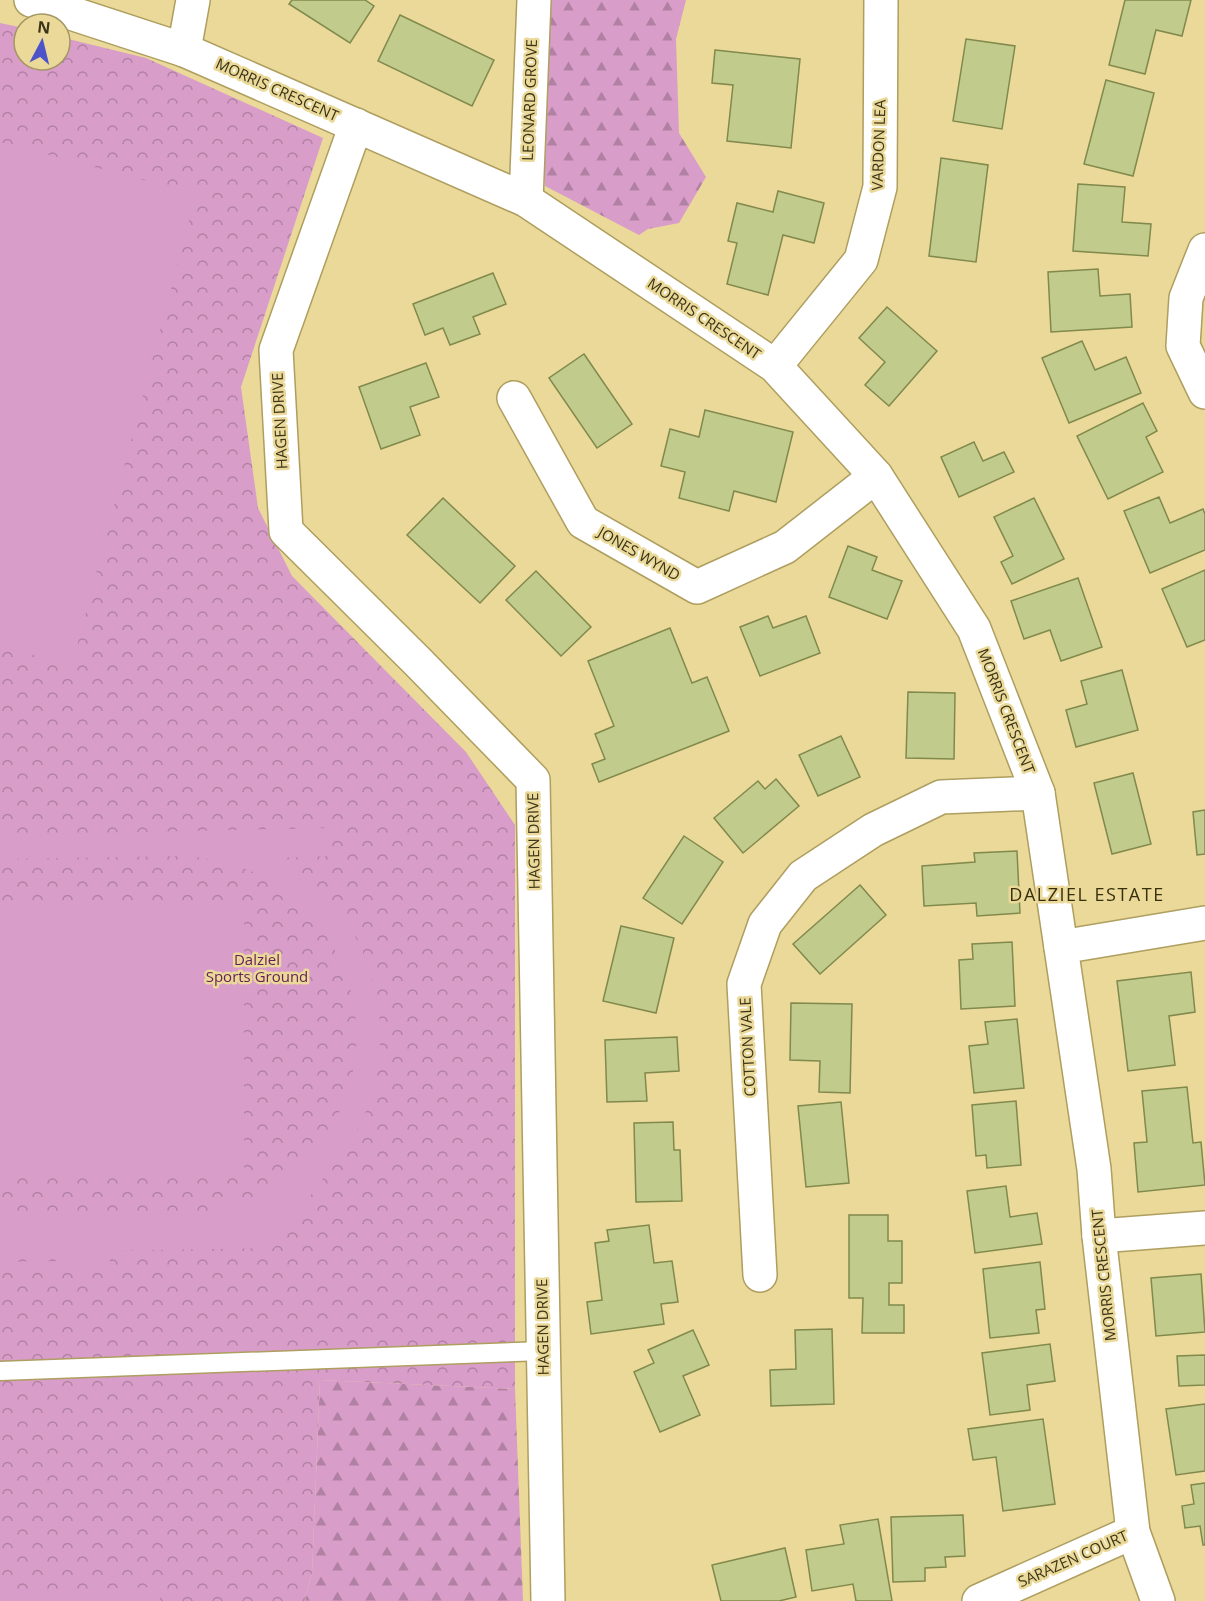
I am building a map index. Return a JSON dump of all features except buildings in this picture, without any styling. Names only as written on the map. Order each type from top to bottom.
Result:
[{"type":"street","name":"MORRIS CRESCENT","points":[[31,0],[184,50],[526,201],[775,366],[876,476],[974,629],[1038,793],[1094,1169],[1098,1236],[1133,1532],[1158,1601]]},
{"type":"street","points":[[184,50],[193,0]]},
{"type":"street","name":"LEONARD GROVE","points":[[526,201],[534,0]]},
{"type":"street","name":"VARDON LEA","points":[[775,366],[861,260],[880,187],[881,0]]},
{"type":"street","name":"HAGEN DRIVE","points":[[356,125],[276,350],[286,531],[418,662],[532,780],[548,1601]]},
{"type":"street","points":[[1205,250],[1186,298],[1183,346],[1205,392]]},
{"type":"street","name":"JONES WYND","points":[[514,398],[583,522],[697,587],[785,547],[876,476]]},
{"type":"street","name":"COTTON VALE","points":[[760,1275],[744,984],[765,924],[803,876],[873,830],[941,797],[1038,793]]},
{"type":"street","points":[[1061,947],[1205,923]]},
{"type":"street","points":[[1098,1236],[1205,1228]]},
{"type":"street","name":"SARAZEN COURT","points":[[979,1601],[1133,1532]]},
{"type":"lane","points":[[0,1371],[543,1351]]},
{"type":"green space","points":[[542,0],[686,0],[676,39],[679,133],[706,177],[679,223],[648,229],[639,235],[545,186]]},
{"type":"green space","name":"Dalziel Sports Ground","points":[[0,23],[12,26],[12,72],[72,72],[72,40],[146,58],[323,138],[241,387],[258,508],[292,576],[466,752],[515,825],[515,1389],[320,1380],[312,1573],[305,1601],[0,1601]]},
{"type":"green space","points":[[0,142],[196,194],[72,665],[0,646]]},
{"type":"green space","points":[[328,828],[329,856],[277,858],[324,894],[344,918],[359,944],[371,973],[378,1003],[380,1034],[378,1065],[371,1095],[360,1124],[345,1149],[274,1248],[0,1253],[0,1217],[192,1214],[239,1202],[276,1185],[304,1162],[333,1124],[348,1091],[355,1056],[356,1022],[350,988],[338,955],[319,925],[295,899],[265,878],[227,863],[187,856],[0,859],[0,835]]},
{"type":"green space","points":[[0,904],[244,904],[244,1171],[0,1171]]},
{"type":"green space","points":[[110,1255],[110,1272],[64,1273],[63,1268],[0,1269],[0,1262],[64,1261],[64,1256]]},
{"type":"green space","points":[[320,1380],[515,1389],[523,1601],[305,1601],[312,1573]]},
{"type":"green space","points":[[160,1587],[160,1601],[0,1601],[0,1591]]},
{"type":"district","name":"DALZIEL ESTATE","points":[[1087,895]]}]
